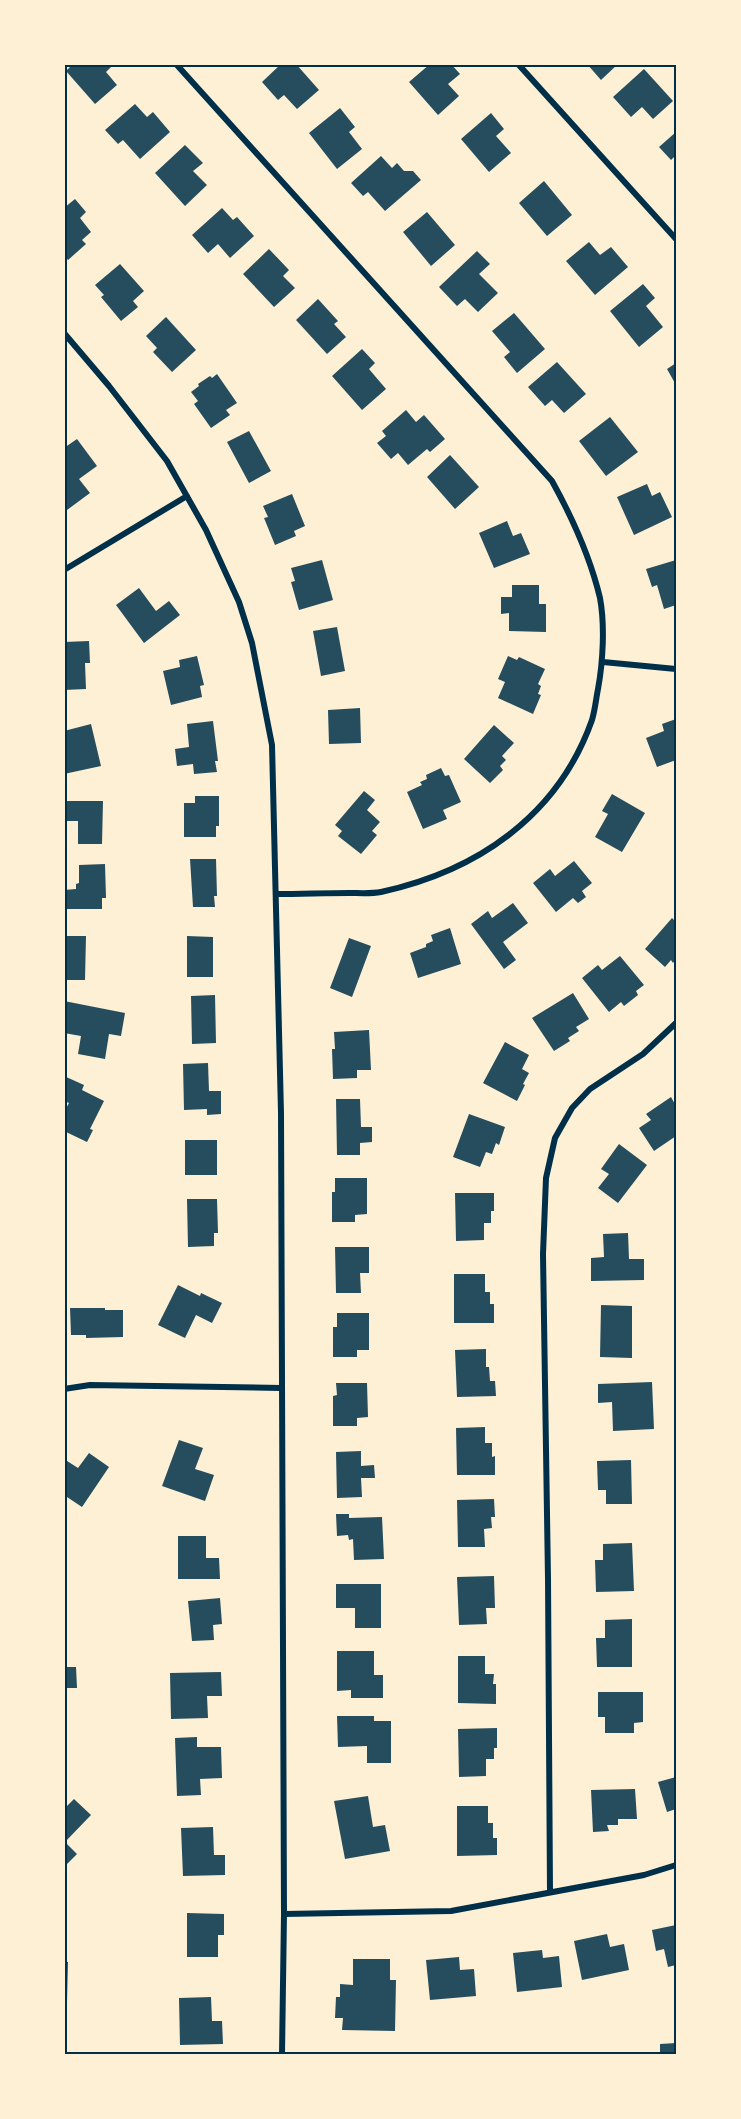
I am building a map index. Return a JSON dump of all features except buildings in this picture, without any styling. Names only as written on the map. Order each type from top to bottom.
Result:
[{"type":"street","points":[[176,64],[552,482],[572,517],[589,558],[600,601],[603,662],[592,718],[579,750],[563,778],[507,838],[444,874],[379,892],[277,894]]},
{"type":"street","points":[[518,64],[676,239]]},
{"type":"street","points":[[64,333],[109,386],[167,462],[206,530],[239,602],[252,643],[273,745],[281,1113],[284,1914],[282,2055]]},
{"type":"street","points":[[64,570],[187,496]]},
{"type":"street","points":[[603,662],[676,669]]},
{"type":"street","points":[[550,1892],[543,1254],[546,1179],[555,1138],[572,1108],[590,1089],[643,1054],[676,1023]]},
{"type":"street","points":[[64,1389],[90,1385],[281,1388]]},
{"type":"street","points":[[284,1914],[451,1911],[644,1875],[676,1864]]}]
